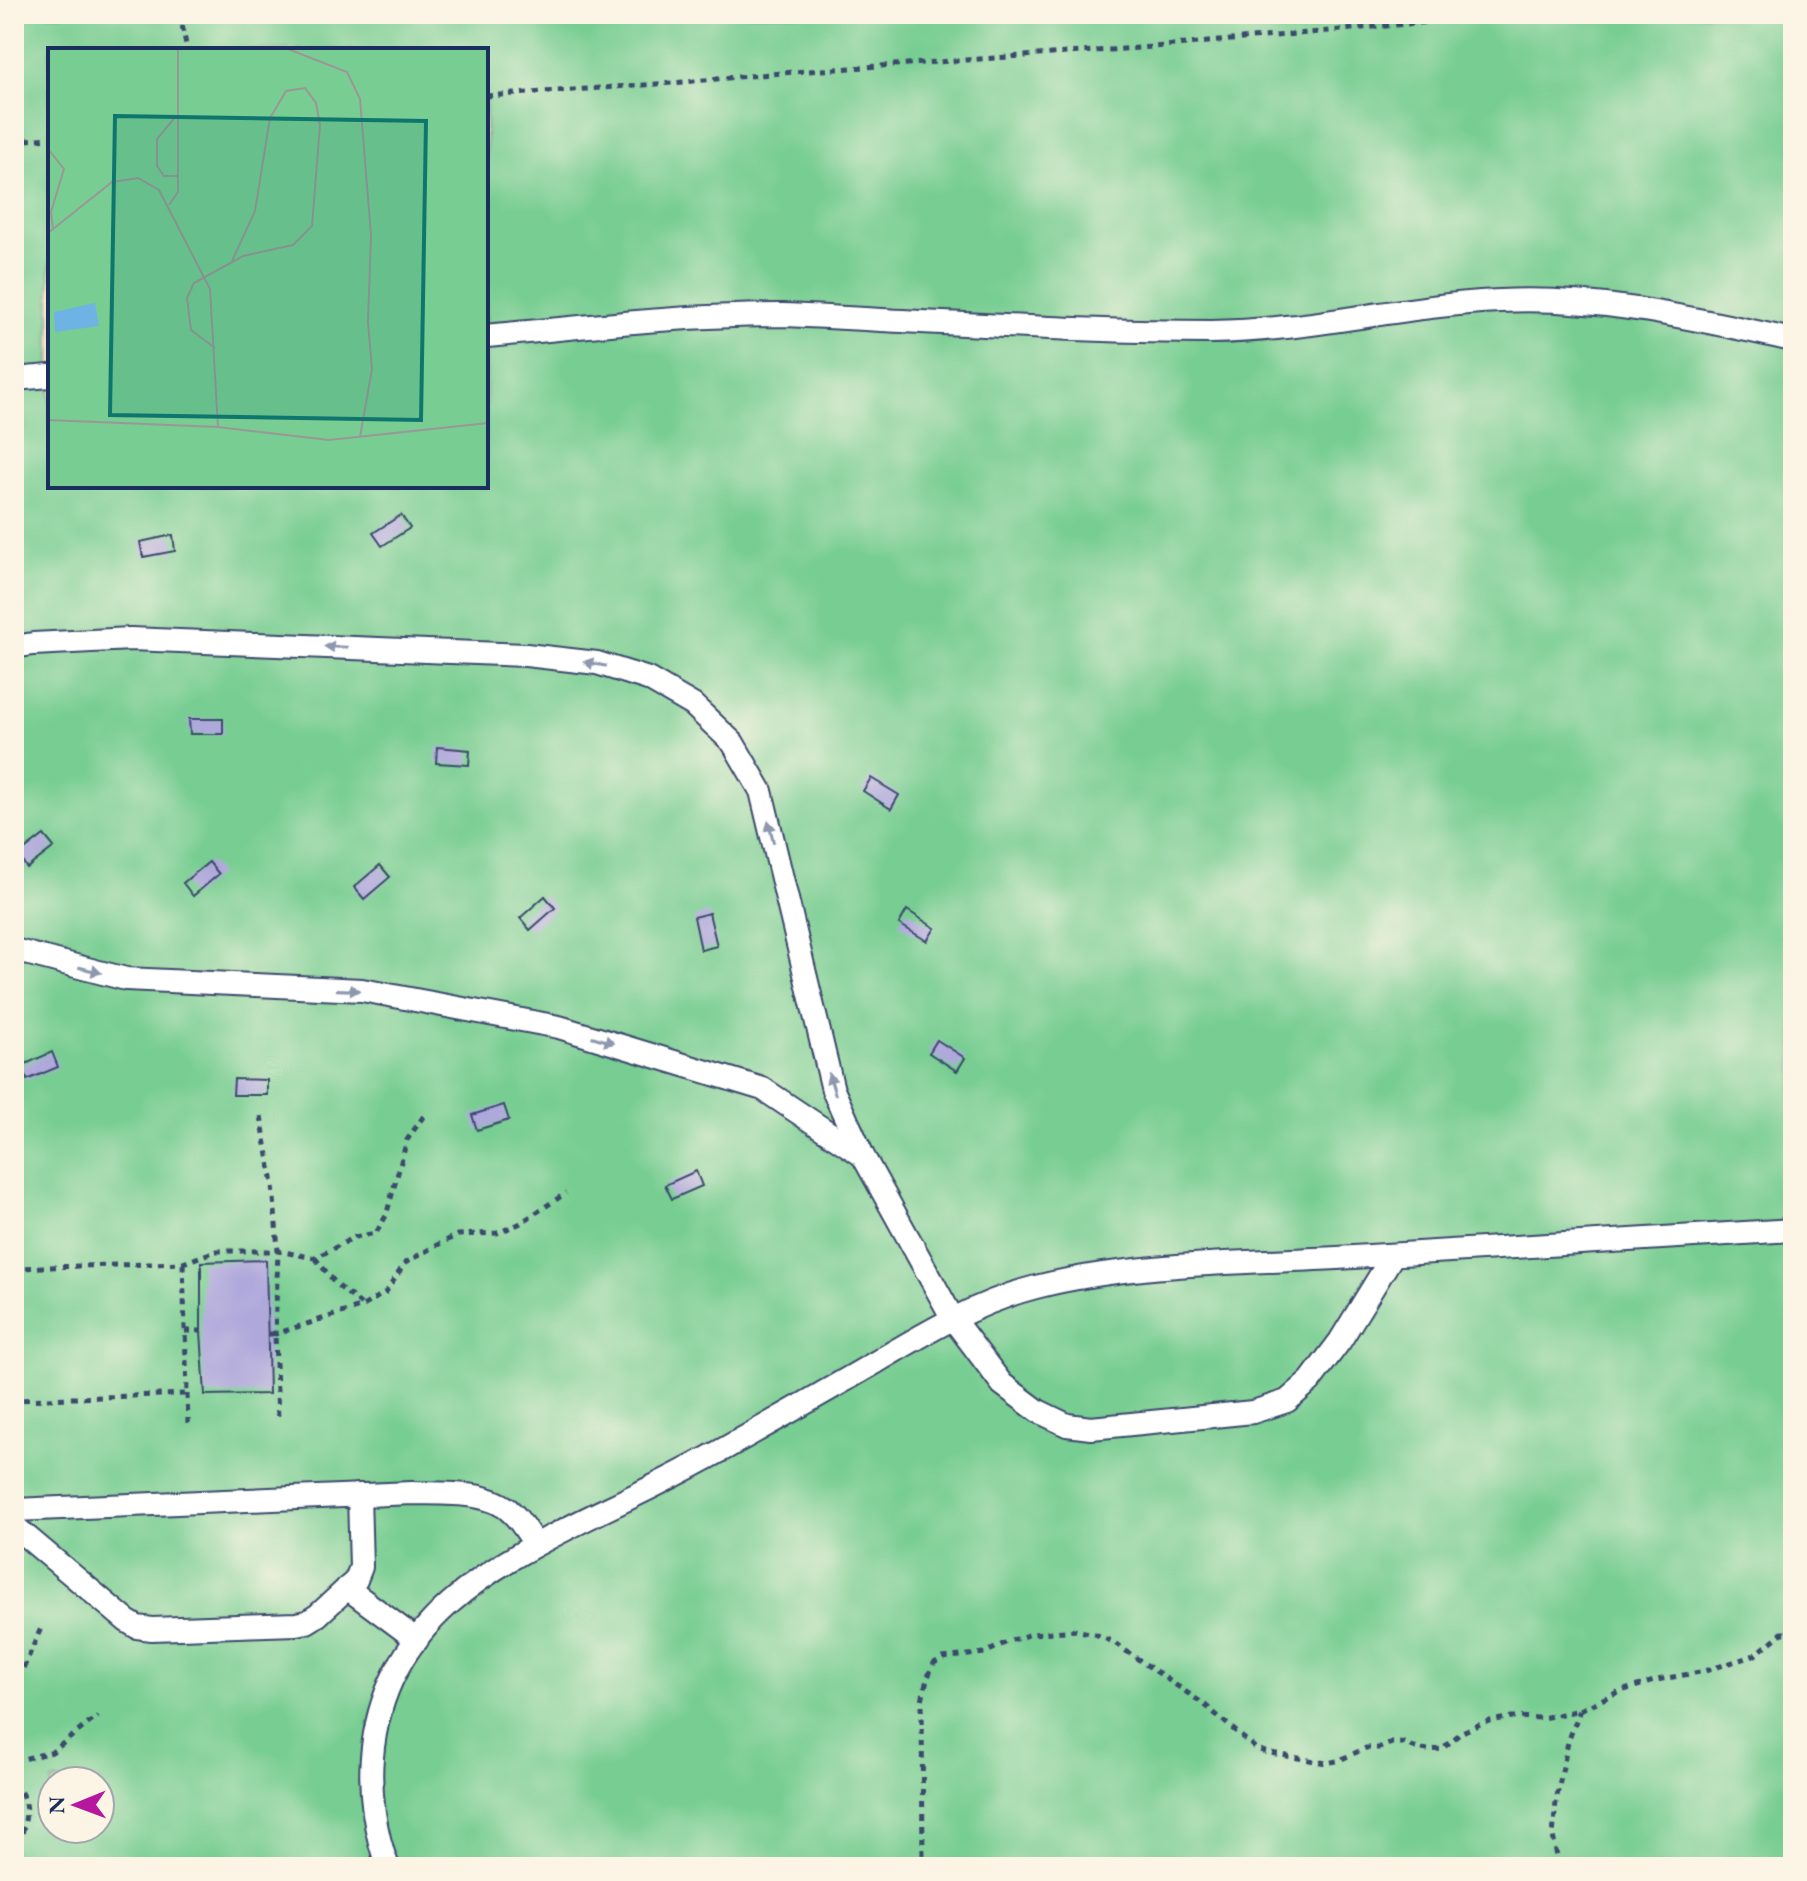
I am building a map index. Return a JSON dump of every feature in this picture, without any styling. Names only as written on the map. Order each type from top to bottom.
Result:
[{"type":"lane","points":[[488,336],[627,323],[784,315],[1217,332],[1462,303],[1553,300],[1655,311],[1793,340]]},
{"type":"lane","points":[[14,379],[48,376]]},
{"type":"lane","points":[[14,647],[131,639],[526,655],[597,663],[648,679],[693,705],[733,743],[761,791],[833,1090],[863,1156],[953,1319],[1002,1384],[1038,1411],[1067,1425],[1091,1428],[1253,1412],[1287,1401],[1310,1381],[1340,1341],[1393,1255]]},
{"type":"lane","points":[[14,950],[126,979],[362,990],[559,1027],[763,1089],[863,1156]]},
{"type":"lane","points":[[388,1867],[372,1796],[373,1739],[388,1686],[417,1640],[442,1609],[499,1565],[535,1544],[690,1469],[953,1319],[995,1299],[1082,1278],[1185,1267],[1793,1230]]},
{"type":"lane","points":[[14,1510],[412,1493],[482,1497],[512,1512],[535,1544]]},
{"type":"lane","points":[[14,1526],[137,1627],[296,1624],[318,1615],[356,1580],[361,1567],[359,1495]]},
{"type":"lane","points":[[347,1588],[417,1640]]},
{"type":"path","points":[[180,14],[187,48]]},
{"type":"path","points":[[488,96],[1153,47],[1518,14]]},
{"type":"path","points":[[1784,14],[1793,35]]},
{"type":"path","points":[[14,141],[48,138]]},
{"type":"path","points":[[187,1394],[18,1400],[14,1270],[183,1263],[216,1251],[278,1251],[315,1258],[355,1237],[376,1233],[386,1216],[407,1140],[425,1114]]},
{"type":"path","points":[[261,1116],[273,1184],[278,1251],[275,1334],[278,1420]]},
{"type":"path","points":[[267,1334],[363,1306],[386,1292],[405,1263],[435,1246],[458,1235],[497,1233],[519,1224],[566,1193]]},
{"type":"path","points":[[315,1258],[337,1285],[363,1306]]},
{"type":"path","points":[[183,1263],[188,1423]]},
{"type":"path","points":[[185,1331],[201,1331]]},
{"type":"path","points":[[14,1690],[41,1628]]},
{"type":"path","points":[[923,1867],[922,1700],[934,1663],[943,1658],[985,1653],[1031,1634],[1075,1630],[1095,1634],[1113,1642],[1205,1705],[1255,1748],[1326,1763],[1366,1748],[1379,1748],[1392,1743],[1428,1750],[1442,1749],[1462,1732],[1485,1722],[1512,1717],[1543,1718],[1580,1710],[1618,1692],[1705,1671],[1755,1655],[1782,1633],[1793,1633]]},
{"type":"path","points":[[1559,1867],[1553,1836],[1556,1801],[1565,1755],[1580,1710]]},
{"type":"path","points":[[14,1761],[52,1752],[98,1716]]},
{"type":"path","points":[[14,1782],[24,1794],[27,1812],[14,1860]]},
{"type":"green space","points":[[14,14],[1793,14],[1793,1867],[14,1867]]},
{"type":"building","points":[[401,515],[410,528],[382,546],[373,533]]},
{"type":"building","points":[[173,535],[175,551],[143,557],[140,542]]},
{"type":"building","points":[[189,719],[223,719],[223,734],[190,734]]},
{"type":"building","points":[[437,747],[470,750],[469,765],[436,763]]},
{"type":"building","points":[[871,778],[899,795],[891,809],[863,791]]},
{"type":"building","points":[[44,835],[54,847],[27,868],[18,855]]},
{"type":"building","points":[[209,862],[219,874],[193,896],[183,883]]},
{"type":"building","points":[[380,865],[390,877],[364,899],[354,887]]},
{"type":"building","points":[[545,896],[555,908],[530,930],[520,918]]},
{"type":"building","points":[[907,910],[935,928],[927,941],[899,924]]},
{"type":"building","points":[[709,913],[717,946],[701,950],[694,917]]},
{"type":"building","points":[[937,1040],[965,1058],[957,1071],[929,1053]]},
{"type":"building","points":[[52,1052],[58,1067],[27,1080],[21,1066]]},
{"type":"building","points":[[234,1079],[267,1080],[267,1095],[233,1095]]},
{"type":"building","points":[[504,1105],[509,1120],[477,1130],[472,1115]]},
{"type":"building","points":[[696,1171],[702,1186],[672,1199],[665,1185]]},
{"type":"building","points":[[266,1260],[269,1394],[205,1395],[201,1262]]}]
